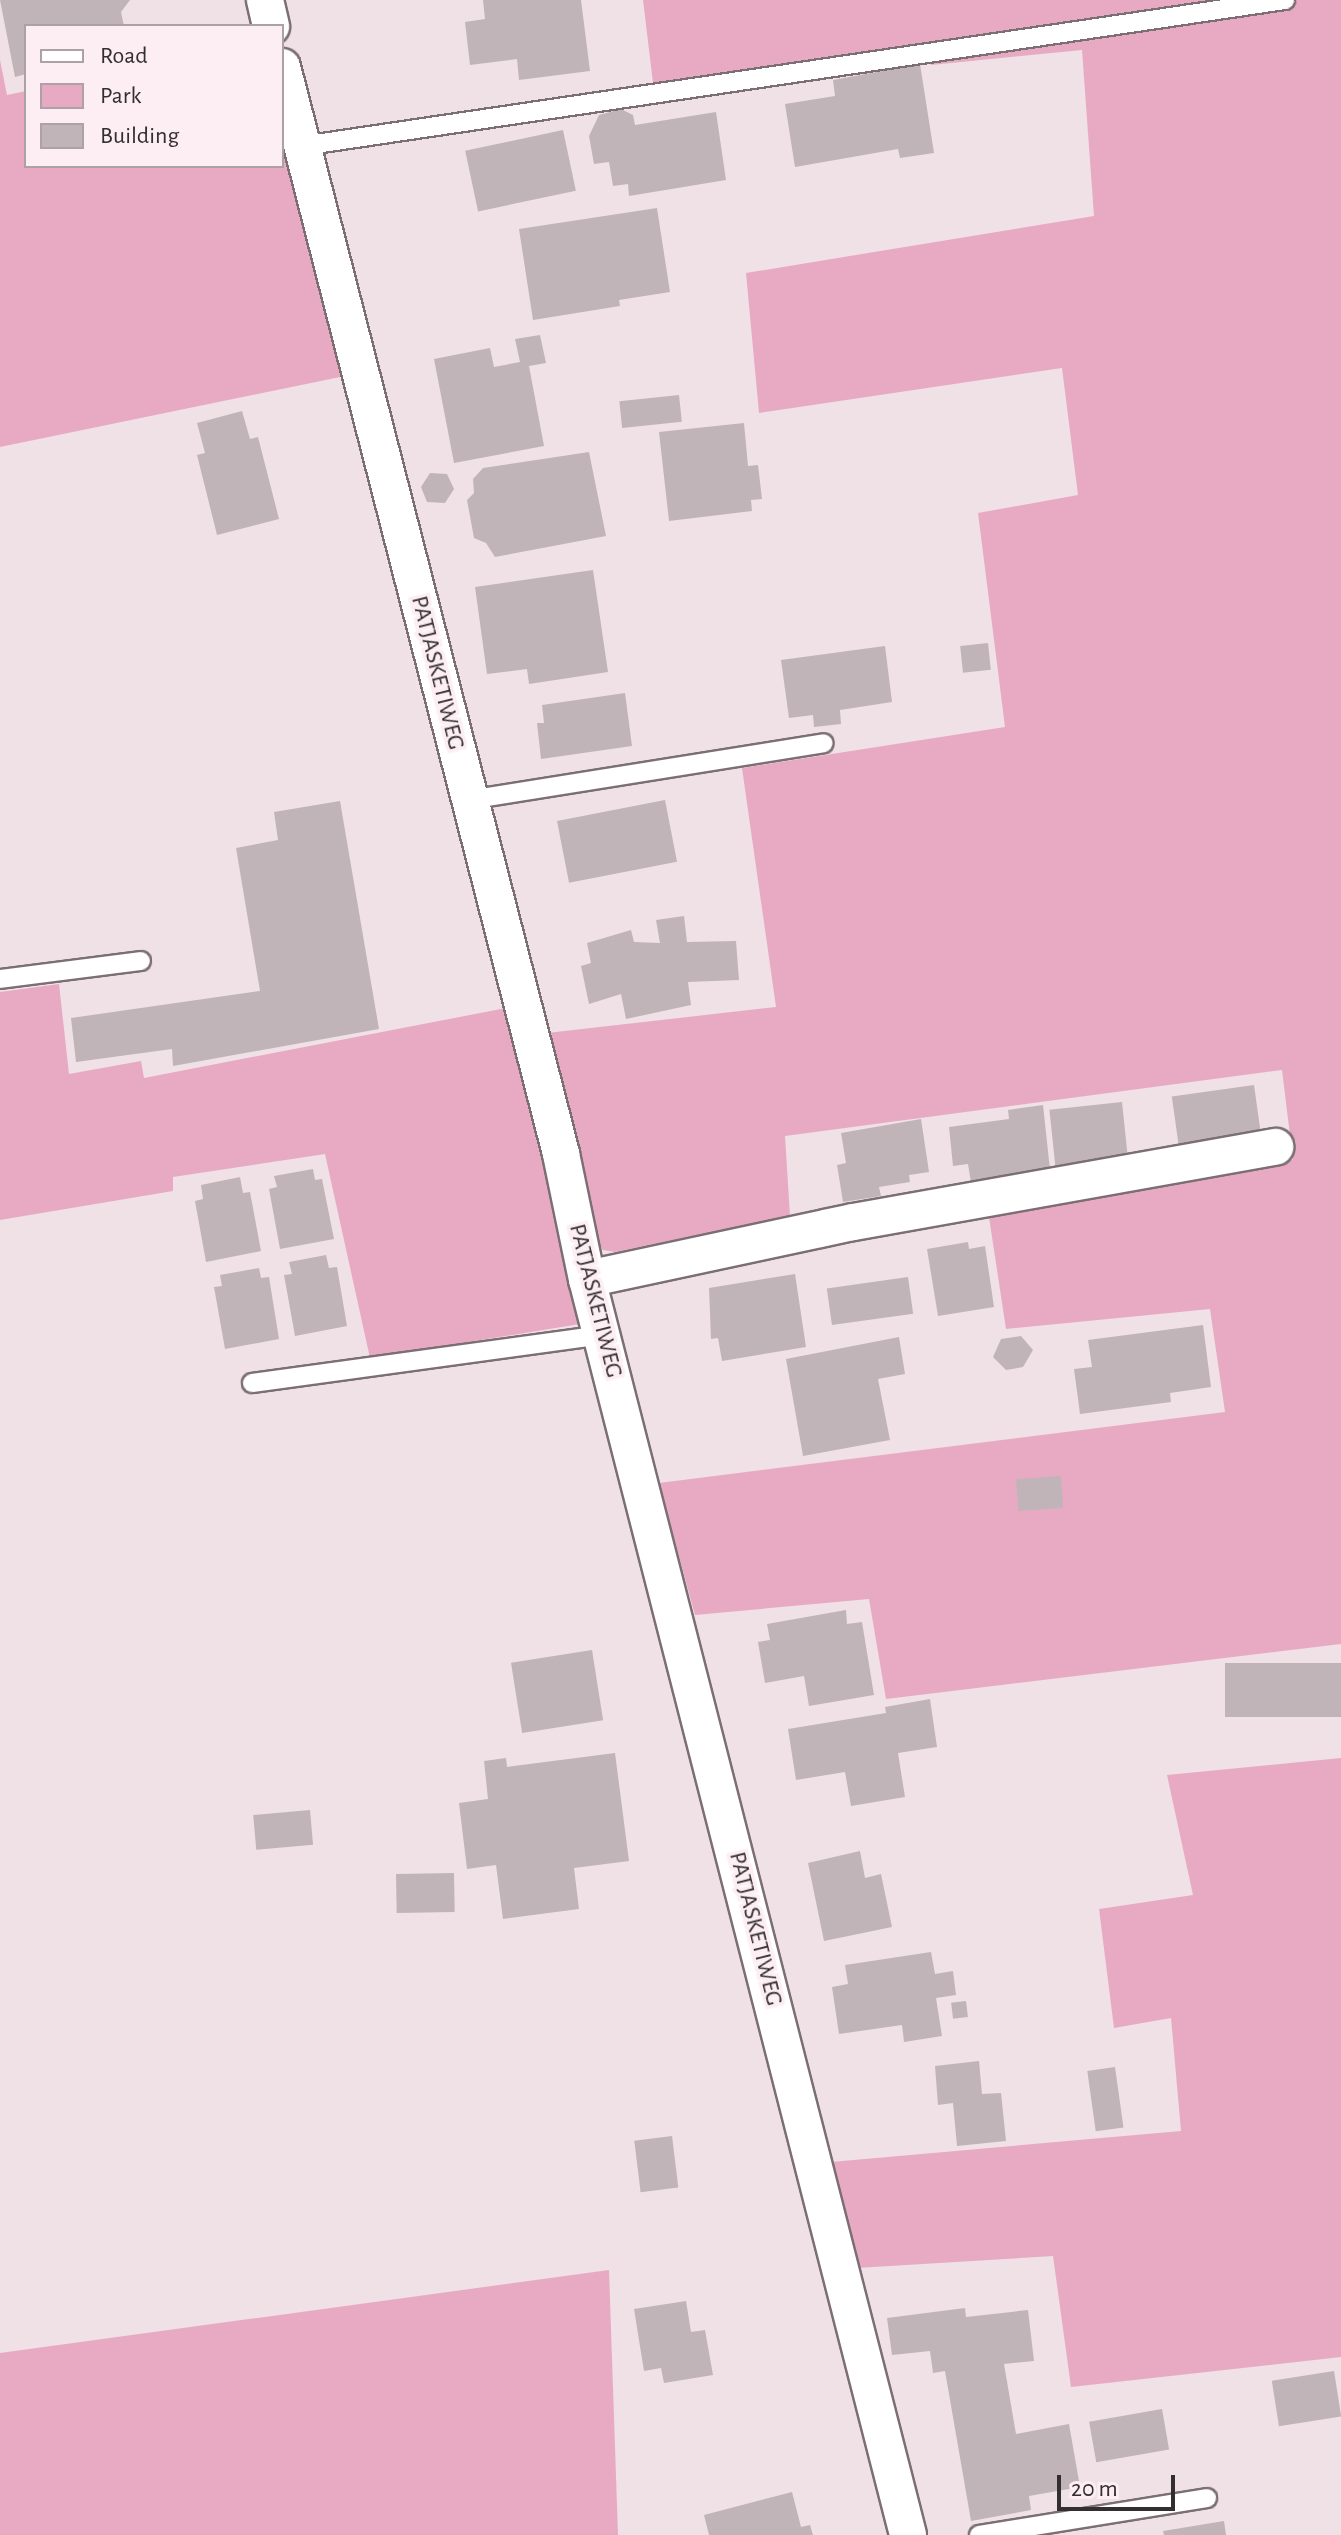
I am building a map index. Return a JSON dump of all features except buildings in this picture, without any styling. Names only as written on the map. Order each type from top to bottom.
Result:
[{"type":"street","points":[[265,0],[271,24]]},
{"type":"street","name":"PATJASKETIWEG","points":[[284,75],[561,1154],[587,1279],[908,2535]]},
{"type":"street","points":[[587,1279],[853,1222],[1275,1147]]},
{"type":"lane","points":[[302,146],[1285,0]]},
{"type":"lane","points":[[469,800],[823,743]]},
{"type":"lane","points":[[0,979],[141,961]]},
{"type":"lane","points":[[252,1383],[603,1335]]},
{"type":"lane","points":[[979,2535],[1207,2498]]},
{"type":"green space","points":[[643,0],[1341,0],[1341,1644],[886,1699],[869,1599],[695,1615],[659,1483],[1225,1412],[1210,1309],[1006,1329],[987,1204],[1293,1160],[1282,1070],[785,1136],[790,1216],[615,1252],[603,1250],[596,1242],[538,1034],[776,1007],[742,768],[1005,727],[978,513],[1078,495],[1062,368],[759,413],[746,273],[1094,216],[1082,50],[931,65],[928,44],[653,83]]},
{"type":"green space","points":[[0,60],[7,95],[24,91],[24,168],[284,168],[284,137],[345,376],[0,447]]},
{"type":"green space","points":[[59,984],[69,1074],[141,1061],[144,1078],[506,1008],[586,1323],[370,1358],[325,1154],[173,1177],[173,1191],[0,1220],[0,992]]},
{"type":"green space","points":[[1341,1758],[1341,2357],[1071,2387],[1053,2256],[857,2268],[831,2162],[1181,2131],[1171,2018],[1114,2028],[1099,1909],[1193,1895],[1167,1775]]},
{"type":"green space","points":[[609,2270],[618,2535],[0,2535],[0,2353]]}]
